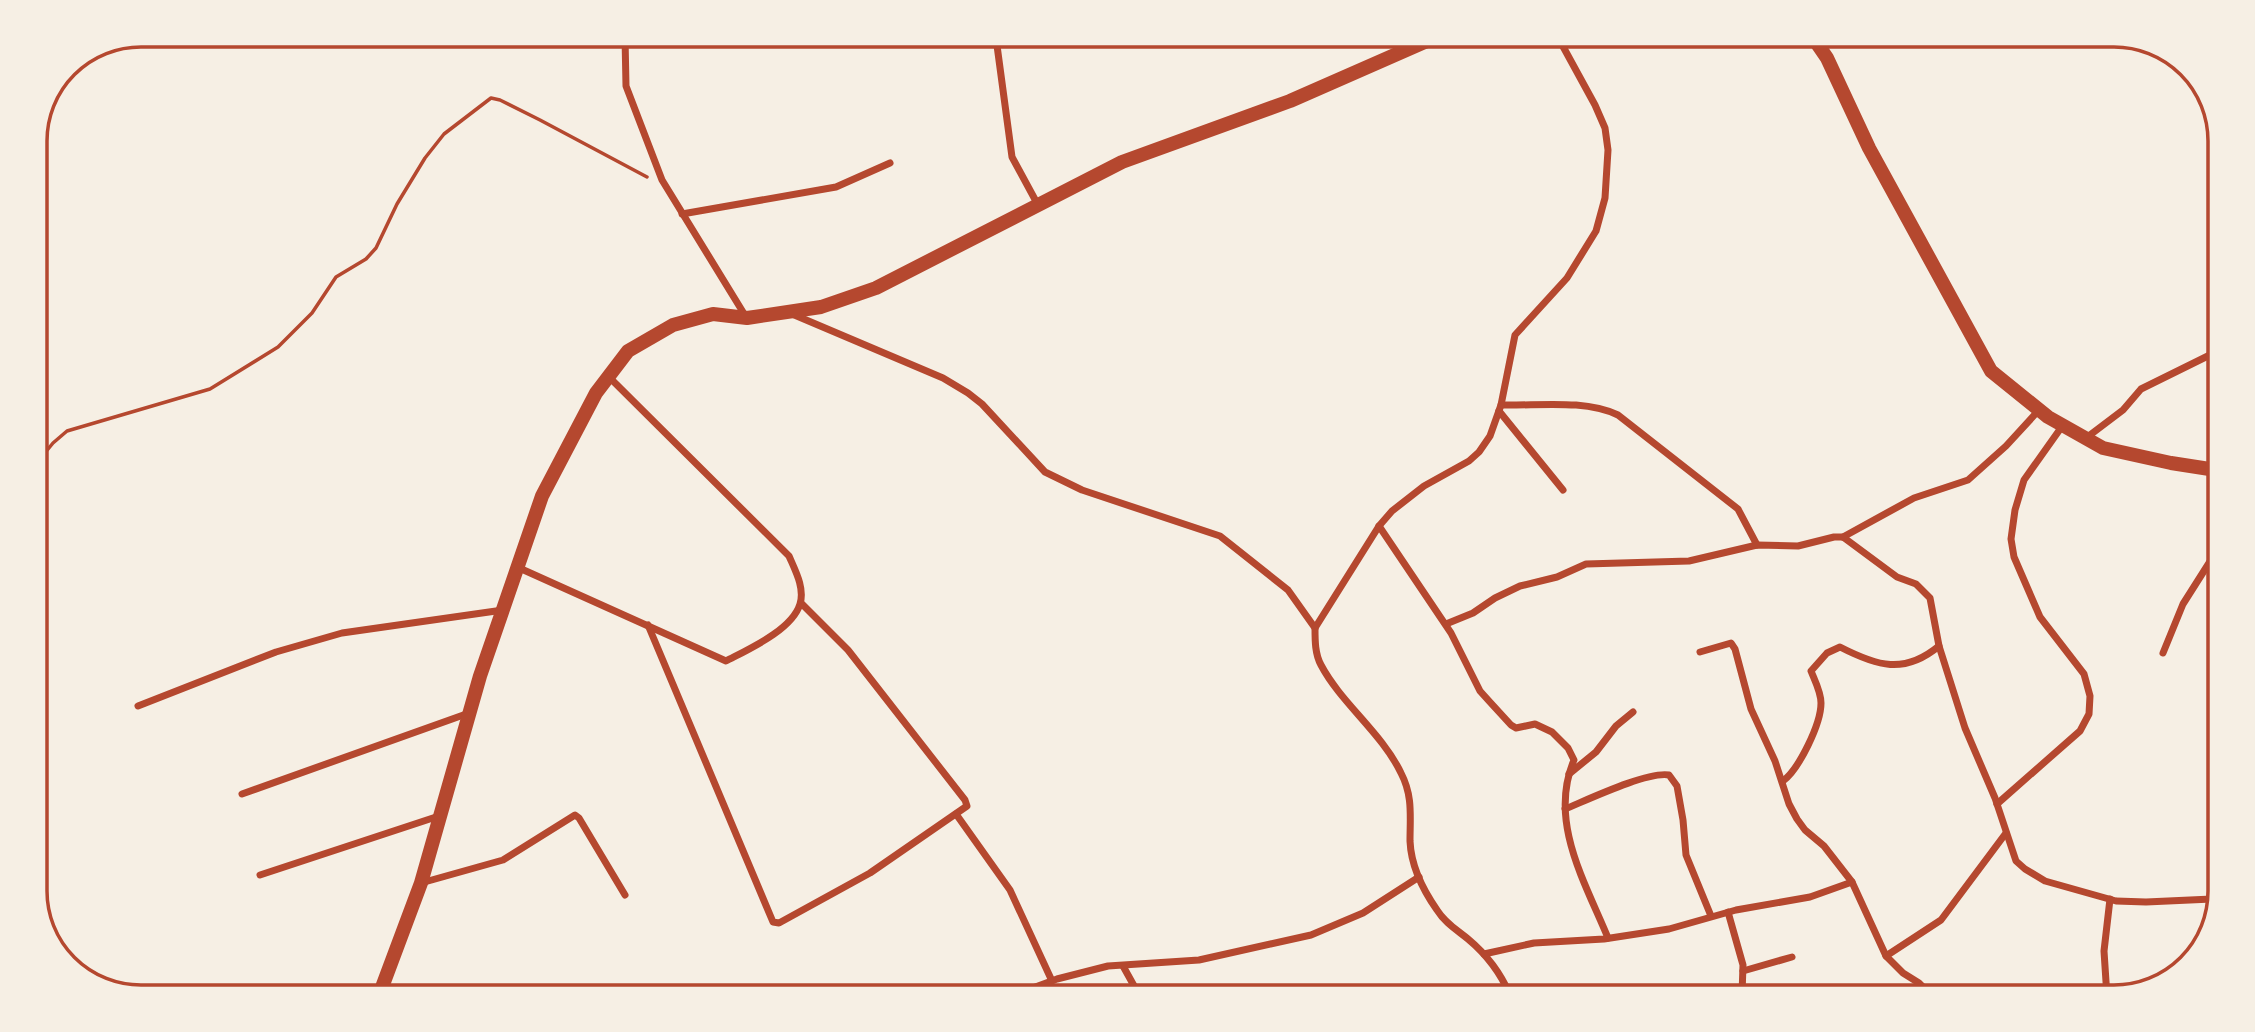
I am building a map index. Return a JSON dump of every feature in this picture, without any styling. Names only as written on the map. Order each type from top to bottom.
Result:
[{"type":"main road","points":[[383,985],[421,883],[470,712],[542,496],[596,393],[628,351],[673,325],[713,314],[747,318],[821,307],[876,288],[1122,162],[1290,101],[1413,47]]},
{"type":"main road","points":[[1819,47],[1869,148],[1991,371],[2039,410],[2103,448],[2208,469]]},
{"type":"street","points":[[625,47],[626,86],[662,180],[747,318]]},
{"type":"street","points":[[997,47],[1012,157],[1038,205]]},
{"type":"street","points":[[1505,985],[1484,954],[1453,929],[1437,911],[1414,868],[1410,842],[1411,803],[1402,773],[1388,750],[1320,664],[1315,646],[1315,628],[1379,526],[1392,511],[1424,486],[1474,456],[1490,436],[1500,408],[1515,335],[1577,265],[1596,231],[1605,198],[1608,150],[1605,128],[1563,47]]},
{"type":"street","points":[[682,214],[836,187],[890,163]]},
{"type":"street","points":[[788,312],[943,378],[968,393],[982,404],[1045,472],[1082,490],[1220,536],[1288,590],[1315,628]]},
{"type":"street","points":[[2086,438],[2123,410],[2141,390],[2208,356]]},
{"type":"street","points":[[517,567],[726,661],[766,639],[790,621],[801,603],[799,577],[789,556],[609,376]]},
{"type":"street","points":[[1500,408],[1574,406],[1604,408],[1618,415],[1738,509],[1757,545]]},
{"type":"street","points":[[1500,408],[1563,490]]},
{"type":"street","points":[[1446,624],[1473,613],[1520,586],[1557,577],[1586,564],[1689,561],[1757,545],[1798,546],[1843,537],[1914,498],[1968,480],[2007,446],[2039,410]]},
{"type":"street","points":[[1997,804],[2080,731],[2089,714],[2090,696],[2084,674],[2040,617],[2014,557],[2011,539],[2015,510],[2024,480],[2063,425]]},
{"type":"street","points":[[1379,526],[1446,624],[1480,691],[1511,725],[1516,728],[1535,724],[1552,732],[1568,748],[1574,760],[1568,774],[1565,809],[1567,834],[1608,938]]},
{"type":"street","points":[[1843,537],[1897,577],[1916,584],[1930,598],[1940,646],[1970,743],[1997,804],[2016,861],[2045,881],[2110,899],[2146,902],[2207,899]]},
{"type":"street","points":[[2163,653],[2183,604],[2208,565]]},
{"type":"street","points":[[648,625],[773,922],[779,923],[870,873],[967,806],[848,650],[801,603]]},
{"type":"street","points":[[138,706],[276,652],[342,633],[503,610]]},
{"type":"street","points":[[1700,652],[1731,643],[1735,649],[1751,709],[1797,820],[1824,846],[1852,882],[1886,956],[1903,973],[1922,985]]},
{"type":"street","points":[[1783,781],[1800,759],[1818,722],[1821,701],[1811,671],[1827,653],[1840,647],[1867,661],[1894,666],[1913,663],[1940,646]]},
{"type":"street","points":[[242,794],[470,712]]},
{"type":"street","points":[[1568,774],[1596,752],[1616,726],[1633,712]]},
{"type":"street","points":[[1565,809],[1636,781],[1662,774],[1669,775],[1677,786],[1684,820],[1686,855],[1711,916]]},
{"type":"street","points":[[260,875],[442,814]]},
{"type":"street","points":[[956,814],[1010,890],[1052,981]]},
{"type":"street","points":[[421,883],[503,860],[575,816],[579,818],[625,895]]},
{"type":"street","points":[[1886,956],[1941,920],[2006,834]]},
{"type":"street","points":[[1041,985],[1108,966],[1199,960],[1311,935],[1363,913],[1419,877]]},
{"type":"street","points":[[1484,954],[1534,943],[1608,938],[1676,927],[1728,912],[1810,897],[1852,882]]},
{"type":"street","points":[[2106,985],[2104,951],[2110,899]]},
{"type":"street","points":[[1728,912],[1740,951],[1742,985]]},
{"type":"street","points":[[1743,971],[1793,957]]},
{"type":"street","points":[[1123,965],[1134,985]]},
{"type":"path","points":[[47,449],[67,431],[210,389],[278,347],[312,313],[336,276],[366,259],[376,248],[397,204],[444,134],[491,98],[520,110],[649,178],[662,180]]}]
